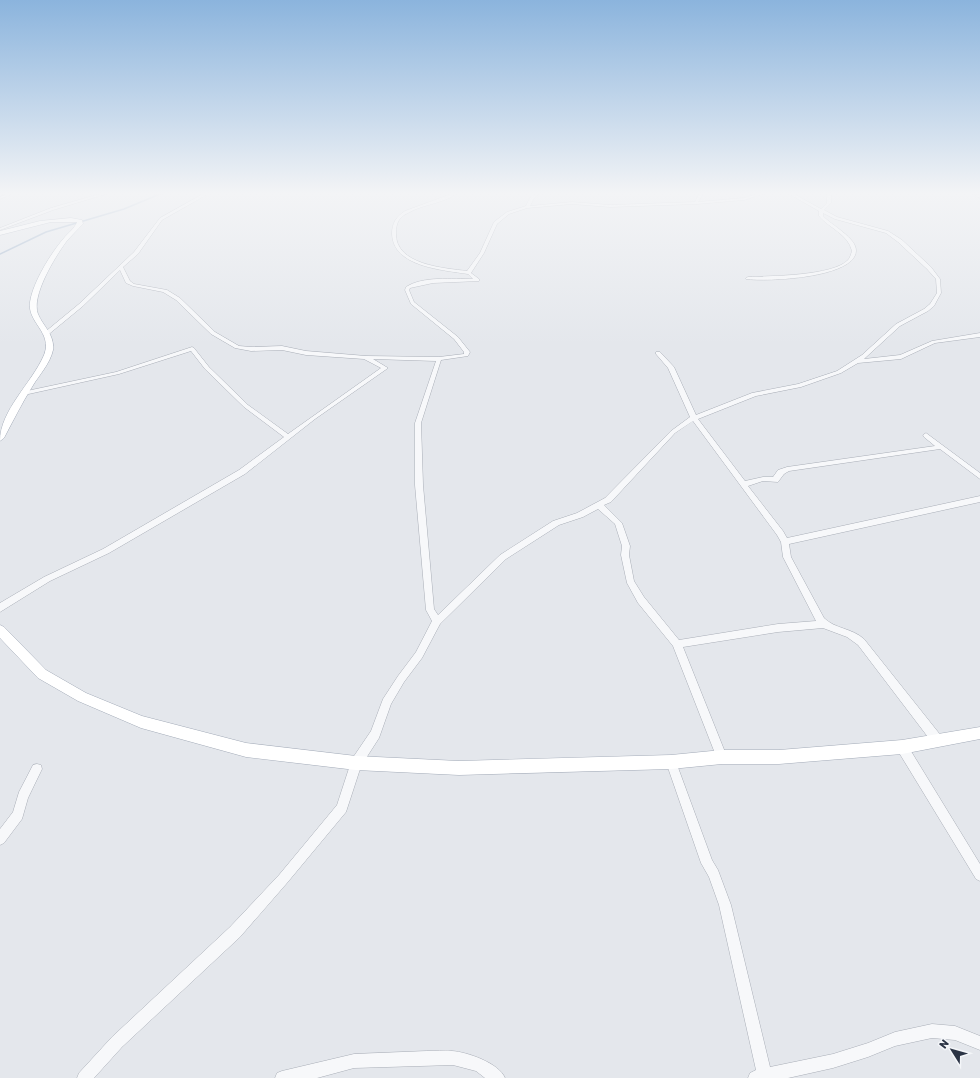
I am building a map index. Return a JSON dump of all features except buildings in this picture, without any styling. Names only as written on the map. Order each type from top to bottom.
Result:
[{"type":"main road","points":[[0,438],[24,393],[46,360],[50,342],[47,333],[33,309],[34,296],[62,244]]},
{"type":"main road","points":[[0,630],[42,674],[82,697],[141,722],[246,750],[356,763],[458,768],[670,762],[722,757],[779,757],[902,747],[980,733]]},
{"type":"street","points":[[47,333],[81,305],[136,253],[142,244]]},
{"type":"street","points":[[121,267],[128,282],[133,285],[160,290],[174,297],[214,333],[237,347],[251,349],[282,348],[306,353],[365,357],[439,358],[459,357],[466,355],[468,352],[464,346],[438,322],[414,305],[407,290],[408,287],[414,284],[436,281],[477,280],[469,273],[427,266],[416,262],[400,251],[397,244]]},
{"type":"street","points":[[469,273],[486,244]]},
{"type":"street","points":[[748,278],[774,278],[818,273],[836,269],[846,264],[852,258],[855,252],[852,244]]},
{"type":"street","points":[[84,1078],[117,1042],[235,932],[283,879],[342,808],[356,763],[375,734],[390,697],[419,655],[438,622],[503,557],[556,523],[580,514],[608,500],[673,432],[694,418],[754,394],[785,389],[839,372],[864,356],[898,325],[926,310],[932,305],[938,293],[938,279],[929,268],[903,244]]},
{"type":"street","points":[[855,362],[901,356],[934,342],[980,335]]},
{"type":"street","points":[[24,393],[117,374],[192,350],[207,368],[246,406],[288,437]]},
{"type":"street","points":[[658,353],[671,367],[694,418],[745,484],[785,542],[787,556],[824,624]]},
{"type":"street","points":[[0,608],[47,580],[106,551],[242,472],[313,418],[384,370],[385,368],[365,357]]},
{"type":"street","points":[[438,622],[430,610],[425,563],[418,485],[418,423],[439,358]]},
{"type":"street","points":[[926,435],[980,477]]},
{"type":"street","points":[[745,484],[763,479],[775,480],[781,472],[788,469],[941,447]]},
{"type":"street","points":[[785,542],[980,499]]},
{"type":"street","points":[[599,505],[618,523],[626,546],[625,555],[630,581],[641,600],[678,644],[722,757]]},
{"type":"street","points":[[678,644],[778,628],[824,624],[852,635],[861,642],[938,741]]},
{"type":"street","points":[[902,747],[980,875]]},
{"type":"street","points":[[670,762],[707,863],[714,874],[725,905],[760,1077],[833,1061],[868,1050],[895,1039],[932,1031],[955,1033],[980,1043]]},
{"type":"street","points":[[0,839],[18,815],[23,796],[37,769]]},
{"type":"street","points":[[282,1078],[354,1061],[427,1058],[454,1058],[479,1065],[498,1078]]},
{"type":"waterway","points":[[0,254],[20,244]]}]
